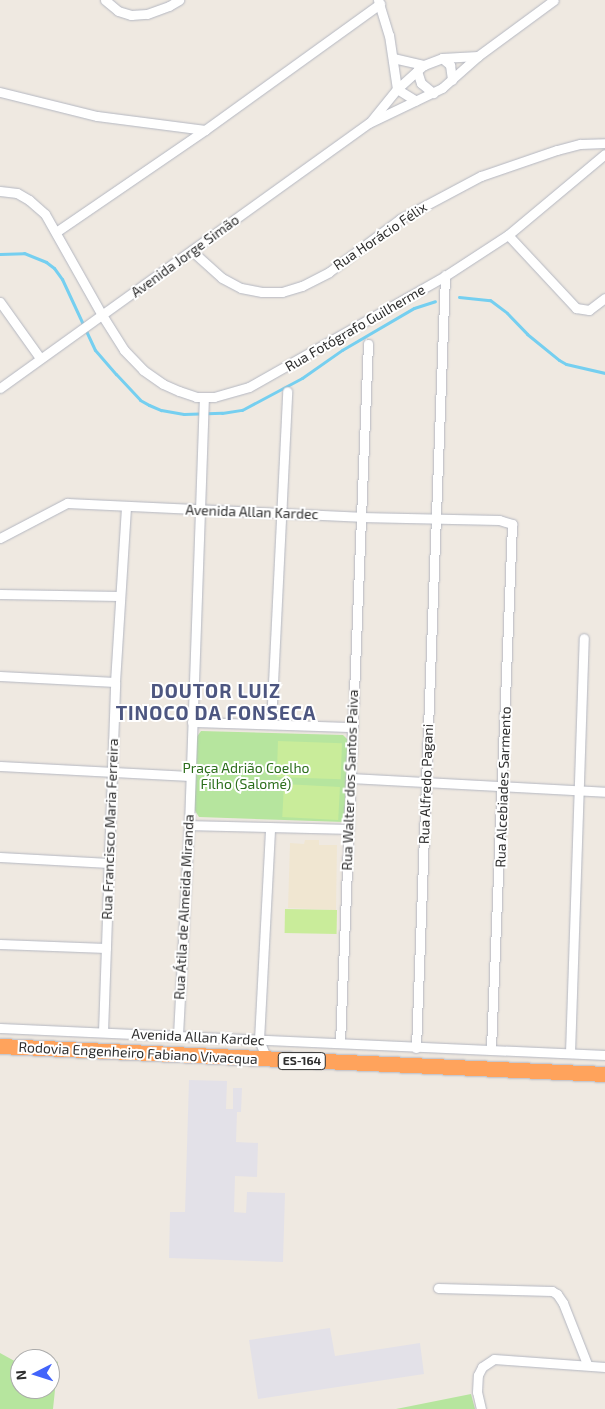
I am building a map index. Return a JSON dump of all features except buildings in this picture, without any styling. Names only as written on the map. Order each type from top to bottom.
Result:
[{"type":"highway","name":"Rodovia Engenheiro Fabiano Vivacqua","points":[[0,1046],[605,1074]]},
{"type":"street","points":[[105,0],[118,11],[131,15],[147,14],[179,0]]},
{"type":"street","name":"Avenida Jorge Simão","points":[[0,388],[369,123],[433,93],[452,80],[478,56],[554,0]]},
{"type":"street","points":[[56,232],[205,130],[379,2],[397,89],[416,101]]},
{"type":"street","name":"Avenida Jorge Simão","points":[[369,123],[397,89],[421,68],[442,58],[478,56]]},
{"type":"street","points":[[392,58],[421,68],[421,83],[433,93]]},
{"type":"street","points":[[442,58],[450,65],[452,80]]},
{"type":"street","points":[[0,92],[97,116],[205,130]]},
{"type":"street","name":"Rua Horácio Félix","points":[[192,251],[222,278],[241,288],[262,292],[282,292],[302,286],[329,272],[400,220],[481,176],[557,150],[580,144],[605,143]]},
{"type":"street","name":"Rua Fotógrafo Guilherme","points":[[0,190],[17,193],[29,200],[45,214],[102,315],[124,350],[143,370],[171,388],[204,402],[249,387],[446,276],[508,235],[605,154]]},
{"type":"street","points":[[508,235],[576,308],[589,310],[605,298]]},
{"type":"street","name":"Rua Alfredo Pagani","points":[[416,1048],[446,276]]},
{"type":"street","points":[[0,302],[40,358]]},
{"type":"street","name":"Rua Walter dos Santos Paiva","points":[[340,1043],[368,344]]},
{"type":"street","points":[[271,724],[287,392]]},
{"type":"street","name":"Rua Átila de Almeida Miranda","points":[[178,1035],[189,825],[204,402]]},
{"type":"street","name":"Avenida Allan Kardec","points":[[0,538],[51,510],[67,504],[360,517],[499,520],[512,524]]},
{"type":"street","name":"Rua Francisco Maria Ferreira","points":[[103,1032],[115,682],[126,506]]},
{"type":"street","name":"Rua Alcebiades Sarmento","points":[[491,1050],[512,524]]},
{"type":"street","points":[[0,594],[119,596]]},
{"type":"street","points":[[570,1053],[577,790],[584,638]]},
{"type":"street","points":[[0,676],[115,682]]},
{"type":"street","points":[[192,722],[352,727]]},
{"type":"street","points":[[0,766],[190,776]]},
{"type":"street","points":[[350,778],[605,792]]},
{"type":"street","points":[[189,825],[348,829]]},
{"type":"street","points":[[267,1059],[259,1040],[270,827]]},
{"type":"street","points":[[0,857],[109,863]]},
{"type":"street","points":[[0,944],[106,948]]},
{"type":"street","name":"Avenida Allan Kardec","points":[[0,1028],[605,1055]]},
{"type":"street","points":[[438,1288],[552,1291],[557,1294],[562,1303],[587,1364]]},
{"type":"street","points":[[481,1409],[477,1383],[482,1367],[487,1362],[501,1359],[587,1364],[605,1367]]},
{"type":"shaded area","points":[[305,840],[319,840],[319,845],[337,845],[336,910],[288,908],[290,843],[304,844]]},
{"type":"shaded area","points":[[189,1080],[227,1081],[226,1109],[233,1109],[233,1088],[242,1088],[241,1112],[237,1112],[236,1142],[258,1143],[257,1177],[235,1176],[234,1212],[246,1213],[247,1192],[285,1193],[283,1262],[169,1258],[170,1212],[185,1212]]},
{"type":"shaded area","points":[[330,1328],[335,1356],[420,1343],[424,1374],[258,1399],[249,1340]]},
{"type":"green space","name":"Praça Adrião Coelho Filho (Salomé)","points":[[201,731],[343,735],[348,740],[344,822],[199,817],[194,809],[196,738]]},
{"type":"green space","points":[[278,741],[342,743],[341,779],[277,777]]},
{"type":"green space","points":[[284,784],[340,787],[338,820],[282,817]]},
{"type":"green space","points":[[285,909],[337,910],[337,934],[285,933]]},
{"type":"green space","points":[[0,1353],[10,1358],[10,1399],[54,1399],[53,1409],[0,1409]]},
{"type":"green space","points":[[471,1394],[475,1409],[396,1409]]},
{"type":"waterway","points":[[0,254],[24,253],[46,262],[54,268],[62,279],[95,350],[116,374],[140,400],[161,410],[184,414],[222,413],[242,410],[302,378],[342,350],[414,308],[435,301]]},
{"type":"waterway","points":[[459,297],[490,300],[559,360],[566,364],[605,373]]},
{"type":"district","name":"DOUTOR LUIZ TINOCO DA FONSECA","points":[[216,702]]}]
